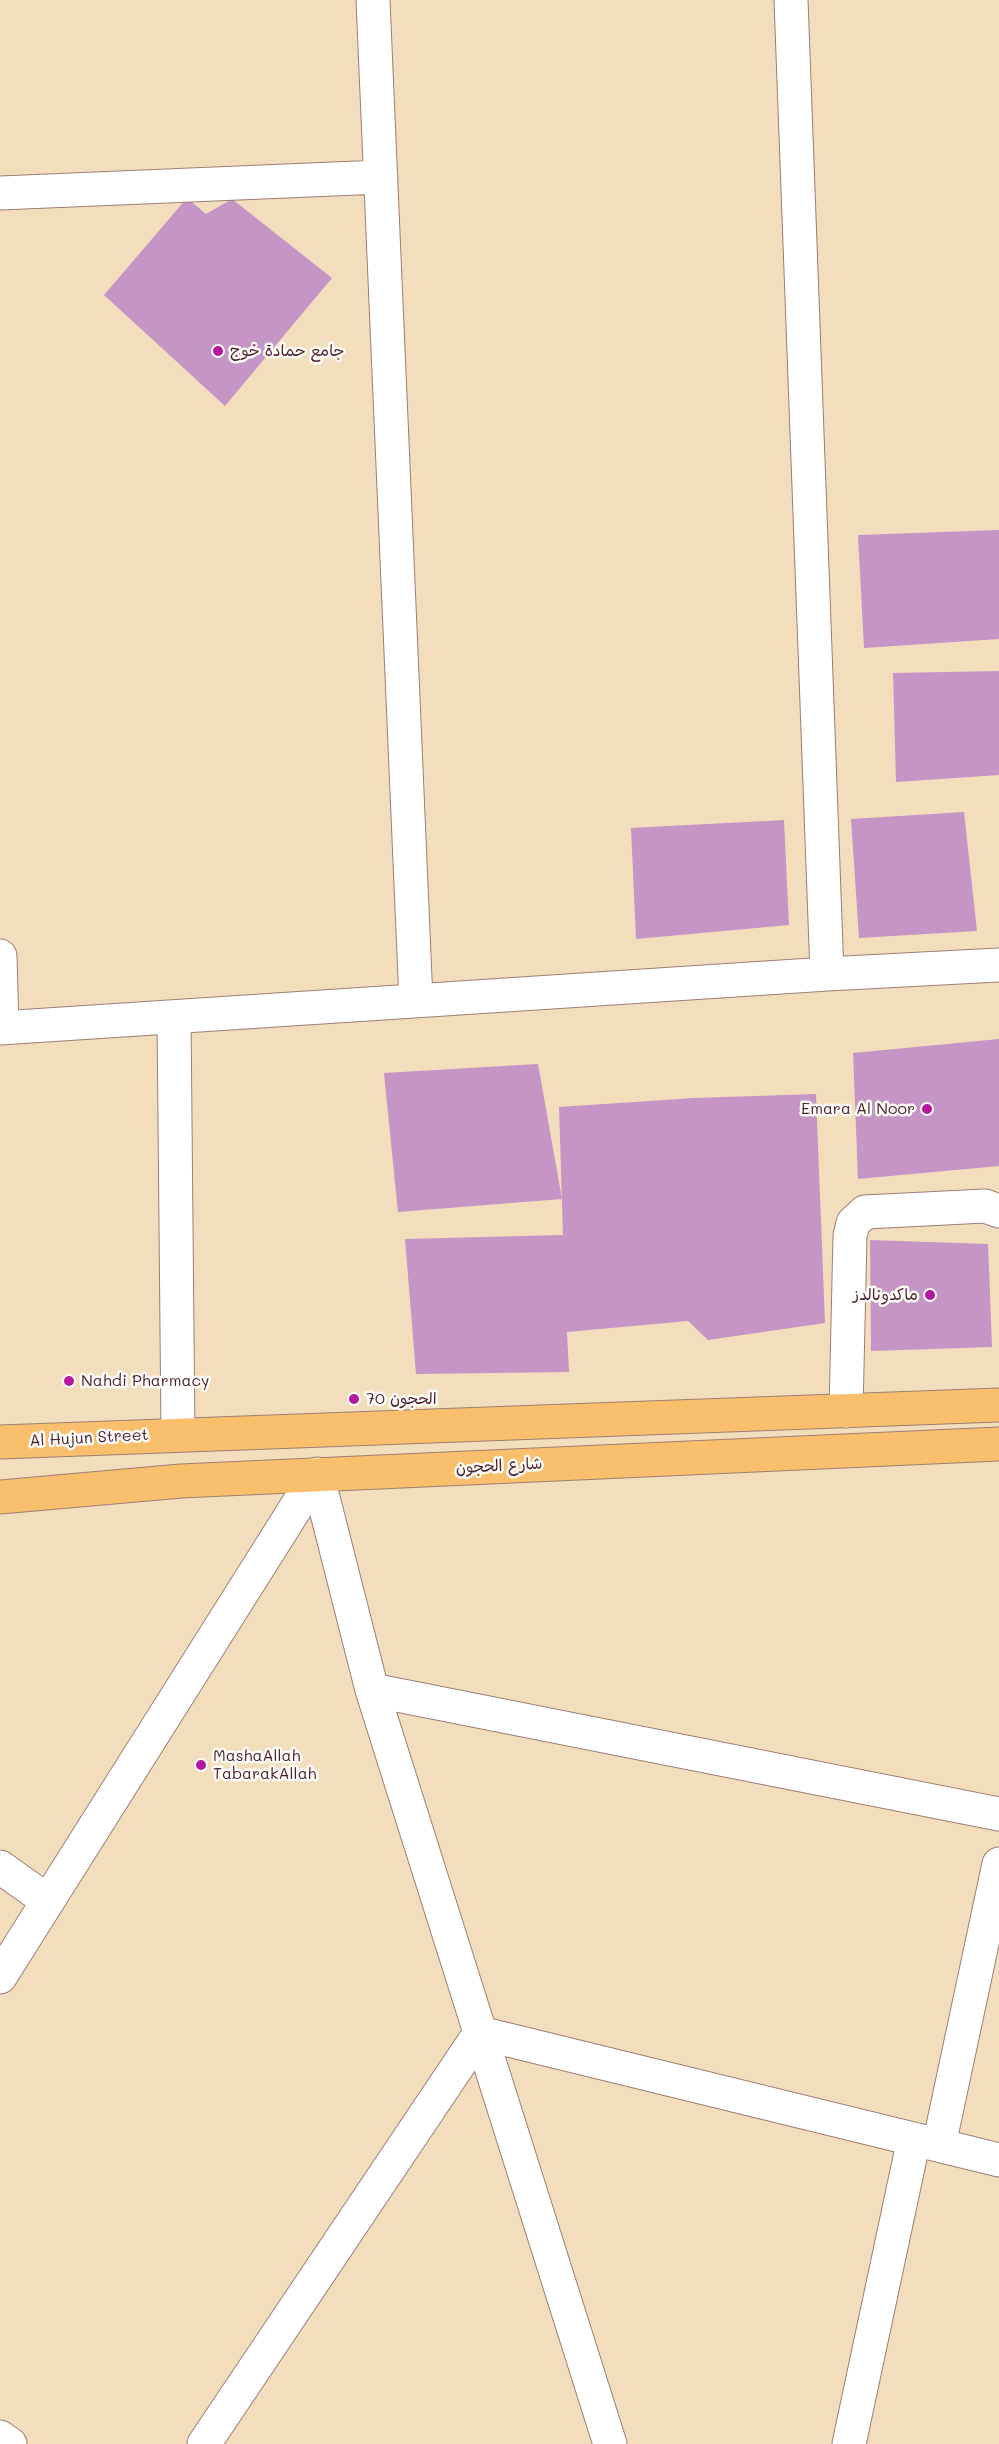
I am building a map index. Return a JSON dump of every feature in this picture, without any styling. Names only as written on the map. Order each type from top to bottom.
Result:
[{"type":"main road","points":[[178,1434],[999,1405]]},
{"type":"main road","name":"Al Hujun Street","points":[[0,1443],[178,1434]]},
{"type":"main road","name":"شارع الحجون","points":[[0,1497],[181,1481],[999,1444]]},
{"type":"street","points":[[373,0],[416,1001]]},
{"type":"street","points":[[791,0],[827,974]]},
{"type":"street","points":[[0,193],[381,177]]},
{"type":"street","points":[[0,956],[1,1028],[827,974],[999,965]]},
{"type":"street","points":[[174,1017],[178,1434]]},
{"type":"street","points":[[846,1410],[850,1236],[854,1223],[865,1212],[985,1206],[999,1211]]},
{"type":"street","points":[[317,1474],[372,1690],[610,2444]]},
{"type":"street","points":[[0,1977],[317,1474]]},
{"type":"street","points":[[372,1690],[999,1814]]},
{"type":"street","points":[[849,2444],[999,1864]]},
{"type":"street","points":[[0,1867],[48,1901]]},
{"type":"street","points":[[480,2033],[999,2160]]},
{"type":"street","points":[[204,2444],[480,2033]]},
{"type":"street","points":[[0,2437],[10,2444]]},
{"type":"building","name":"جامع حمادة خوج","points":[[187,198],[206,214],[232,199],[332,278],[225,406],[104,295]]},
{"type":"building","points":[[999,530],[999,639],[864,648],[858,535]]},
{"type":"building","points":[[999,671],[999,775],[896,782],[893,673]]},
{"type":"building","points":[[964,812],[977,931],[859,938],[851,819]]},
{"type":"building","points":[[784,820],[789,925],[636,939],[631,828]]},
{"type":"building","name":"Emara Al Noor","points":[[999,1039],[999,1166],[858,1179],[853,1053]]},
{"type":"building","points":[[538,1064],[562,1199],[398,1212],[384,1073]]},
{"type":"building","points":[[816,1094],[825,1323],[708,1340],[688,1321],[567,1332],[569,1372],[416,1374],[405,1239],[563,1235],[559,1107],[694,1098]]},
{"type":"building","name":"ماكدونالدز","points":[[870,1240],[988,1244],[992,1347],[871,1351]]},
{"type":"place","name":"جامع حمادة خوج","points":[[218,351]]},
{"type":"place","name":"Emara Al Noor","points":[[927,1109]]},
{"type":"place","name":"ماكدونالدز","points":[[930,1295]]},
{"type":"place","name":"Nahdi Pharmacy","points":[[69,1381]]},
{"type":"place","name":"الحجون 70","points":[[354,1399]]},
{"type":"place","name":"MashaAllah TabarakAllah","points":[[201,1765]]}]
